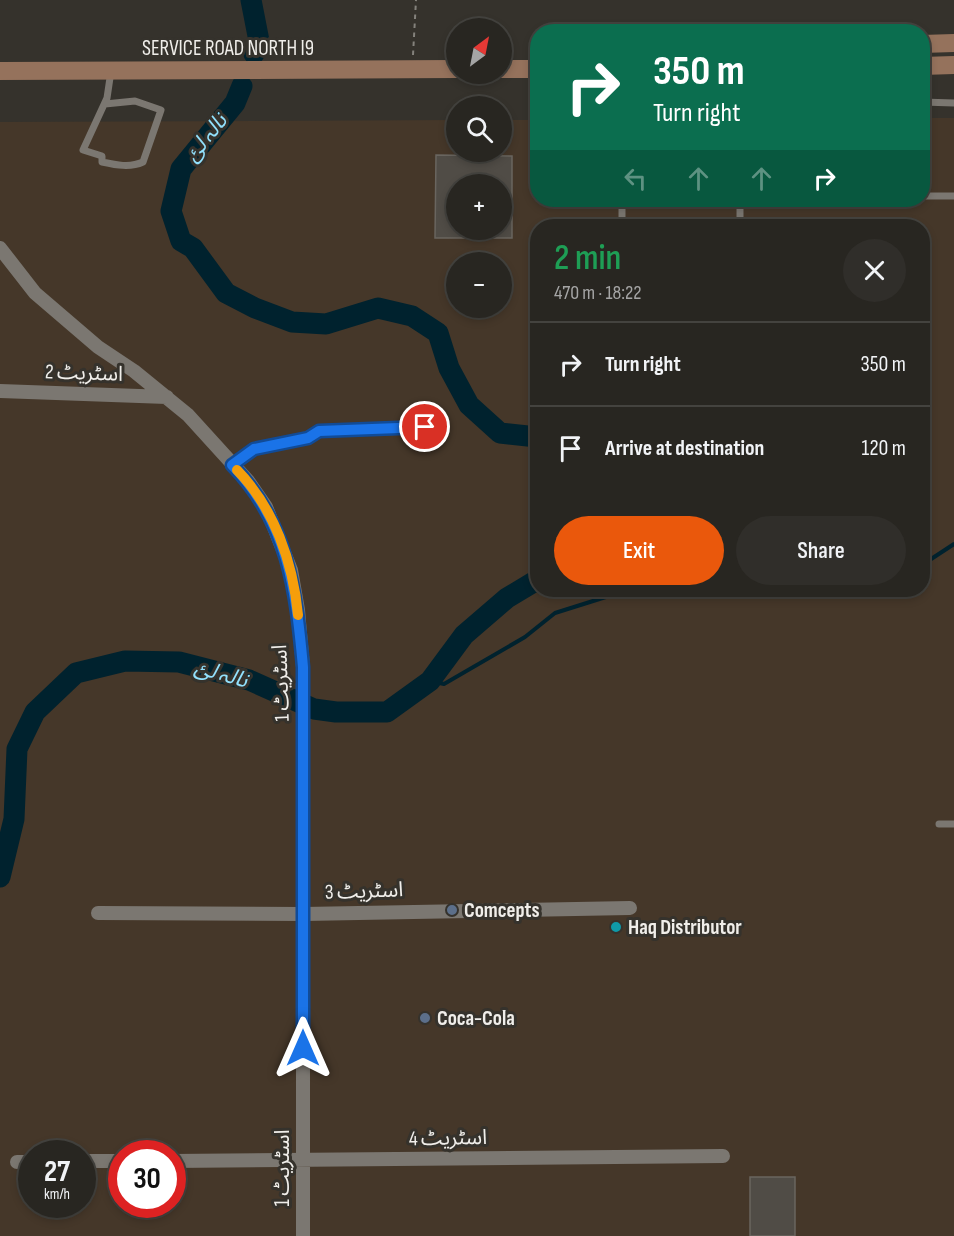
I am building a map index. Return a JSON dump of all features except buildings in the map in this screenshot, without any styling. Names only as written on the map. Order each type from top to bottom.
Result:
[{"type":"main road","points":[[930,44],[954,42]]},
{"type":"main road","points":[[930,66],[954,65]]},
{"type":"main road","name":"SERVICE ROAD NORTH I9","points":[[0,71],[446,69]]},
{"type":"main road","points":[[512,69],[530,69]]},
{"type":"street","name":"اسٹریٹ 1","points":[[0,248],[7,260],[35,293],[98,347],[188,415],[248,481],[266,507],[287,560],[298,610],[303,667],[303,1236]]},
{"type":"street","name":"اسٹریٹ 2","points":[[0,390],[167,397]]},
{"type":"street","name":"اسٹریٹ 3","points":[[98,913],[304,914],[630,908]]},
{"type":"street","name":"اسٹریٹ 4","points":[[186,1161],[723,1156]]},
{"type":"lane","points":[[105,104],[135,101],[161,110],[143,162],[136,165],[120,165],[102,162],[102,156],[83,150],[105,104],[111,71]]},
{"type":"lane","points":[[930,102],[954,103]]},
{"type":"lane","points":[[930,196],[954,196]]},
{"type":"lane","points":[[232,465],[254,449],[308,438],[319,431],[425,427]]},
{"type":"lane","points":[[939,824],[954,824]]},
{"type":"path","points":[[411,69],[416,0]]},
{"type":"shaded area","points":[[930,118],[954,118],[954,1236],[0,1236],[0,122],[446,120],[446,162],[512,162],[512,120],[530,120],[530,207],[930,207]]},
{"type":"waterway","name":"نالہ لئ","points":[[251,0],[259,41],[254,54]]},
{"type":"waterway","name":"نالہ لئ","points":[[242,86],[235,103],[181,169],[171,211],[181,241],[193,248],[226,293],[255,308],[292,322],[326,324],[378,308],[412,316],[438,333],[449,368],[469,405],[500,433],[530,436]]},
{"type":"waterway","points":[[930,560],[954,544]]},
{"type":"waterway","name":"نالہ لئ","points":[[0,877],[14,819],[17,749],[35,712],[76,673],[125,661],[179,662],[249,680],[314,709],[336,712],[387,712],[430,681],[464,635],[507,598],[530,584]]},
{"type":"waterway","points":[[430,681],[444,684],[525,637],[555,613],[606,597]]},
{"type":"slow traffic","points":[[237,470],[248,481],[266,507],[276,529],[291,570],[298,615]]},
{"type":"place","name":"Comcepts","points":[[452,910]]},
{"type":"place","name":"Haq Distributor","points":[[616,927]]},
{"type":"place","name":"Coca-Cola","points":[[425,1018]]},
{"type":"route","points":[[303,1048],[303,667],[298,610],[291,570],[266,507],[248,481],[232,465],[254,449],[308,438],[319,431],[425,427]]}]
